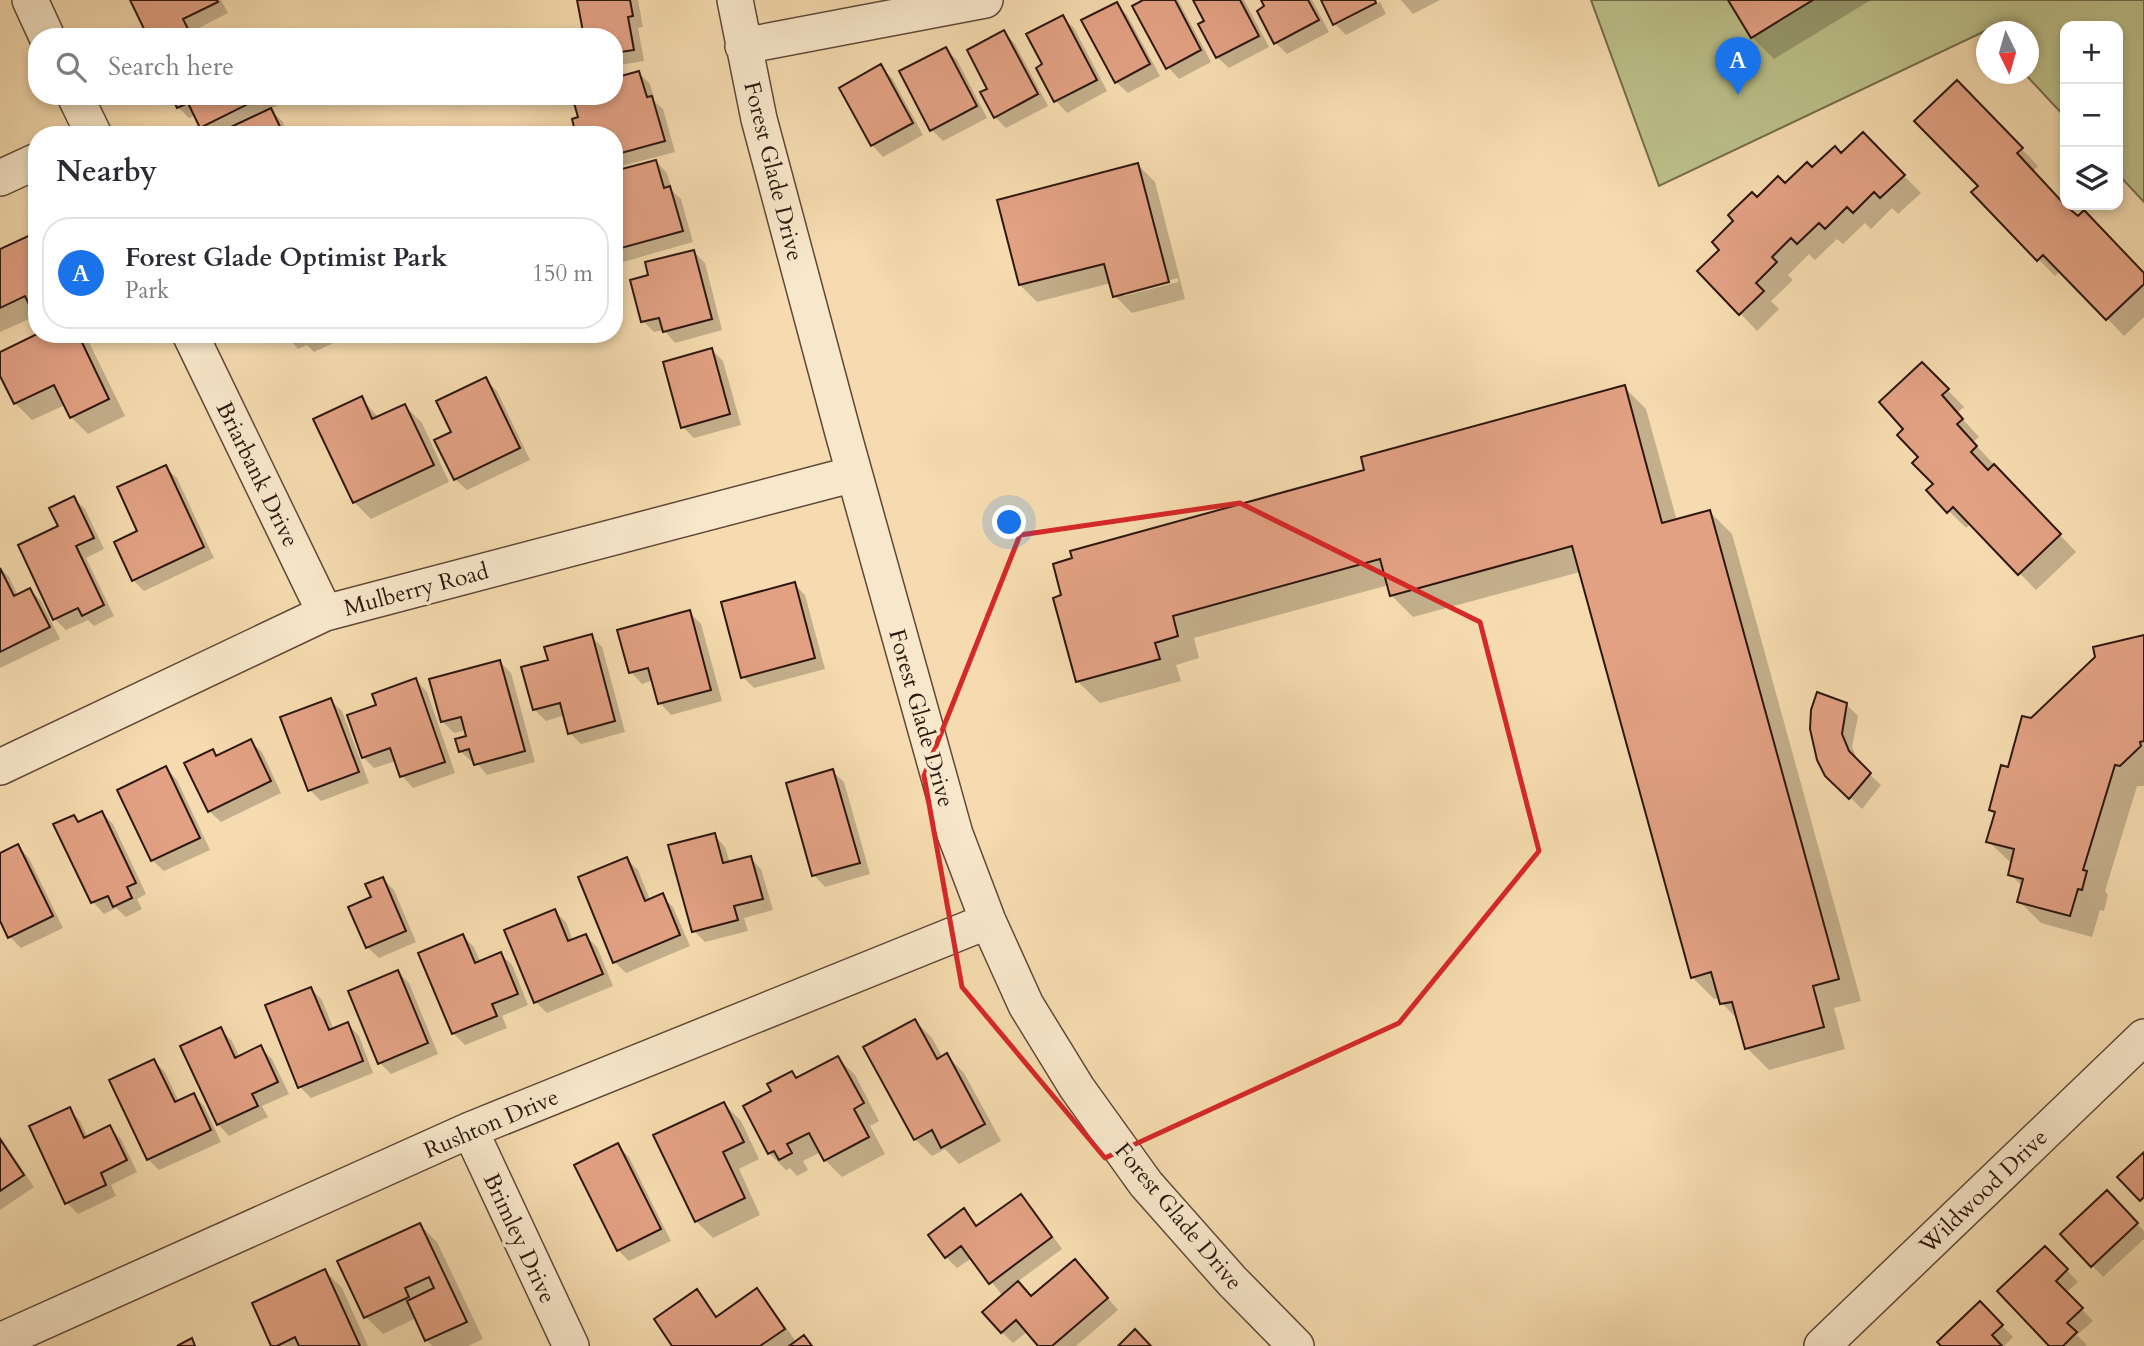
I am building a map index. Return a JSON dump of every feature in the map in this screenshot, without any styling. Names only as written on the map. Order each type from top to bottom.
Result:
[{"type":"street","points":[[30,0],[43,28]]},
{"type":"street","name":"Forest Glade Drive","points":[[735,0],[759,119],[854,474],[955,834],[988,921],[1026,1005],[1077,1088],[1146,1184],[1232,1281],[1296,1346]]},
{"type":"street","points":[[743,46],[985,0]]},
{"type":"street","points":[[79,105],[89,126]]},
{"type":"street","points":[[0,178],[28,165]]},
{"type":"street","name":"Briarbank Drive","points":[[194,343],[325,613]]},
{"type":"street","name":"Mulberry Road","points":[[0,768],[325,613],[854,474]]},
{"type":"street","name":"Rushton Drive","points":[[0,1344],[470,1130],[988,921]]},
{"type":"street","name":"Wildwood Drive","points":[[1822,1346],[2144,1037]]},
{"type":"street","name":"Brimley Drive","points":[[470,1130],[571,1346]]},
{"type":"highlighted area","points":[[1240,503],[1480,622],[1539,851],[1399,1023],[1105,1158],[962,987],[924,776],[1020,535]]},
{"type":"green space","points":[[1591,0],[2144,0],[2144,202],[2123,179],[2123,21],[2060,21],[2060,112],[2034,84],[2039,84],[2039,21],[1976,21],[1976,35],[1659,186]]},
{"type":"building","points":[[130,0],[218,2],[183,19],[188,28],[144,28]]},
{"type":"building","points":[[577,0],[630,0],[633,16],[628,17],[634,50],[623,52],[623,28],[582,28]]},
{"type":"building","points":[[1143,0],[1175,0],[1201,50],[1166,69],[1132,6]]},
{"type":"building","points":[[1193,0],[1240,0],[1259,36],[1216,58],[1198,24],[1204,21]]},
{"type":"building","points":[[1261,0],[1308,0],[1319,20],[1274,44],[1257,11],[1264,6]]},
{"type":"building","points":[[1321,0],[1375,0],[1376,3],[1333,25]]},
{"type":"building","points":[[1728,0],[1813,0],[1751,38]]},
{"type":"building","points":[[1117,2],[1150,64],[1115,83],[1081,20]]},
{"type":"building","points":[[1063,15],[1097,80],[1054,102],[1036,68],[1042,64],[1026,34]]},
{"type":"building","points":[[1004,30],[1038,94],[994,118],[980,92],[987,89],[967,50]]},
{"type":"building","points":[[946,47],[977,106],[930,131],[899,71]]},
{"type":"building","points":[[881,64],[913,123],[871,146],[839,88]]},
{"type":"building","points":[[639,71],[647,97],[652,96],[665,141],[623,153],[623,126],[574,126],[572,119],[578,117],[575,105],[623,105],[623,75]]},
{"type":"building","points":[[1957,80],[2023,148],[2017,153],[2060,200],[2060,210],[2071,210],[2078,216],[2084,210],[2144,273],[2144,284],[2106,320],[2043,255],[2037,261],[1971,192],[1978,186],[1914,121]]},
{"type":"building","points":[[189,105],[246,105],[204,126],[199,126]]},
{"type":"building","points":[[271,108],[280,126],[233,126]]},
{"type":"building","points":[[1863,132],[1905,175],[1880,198],[1874,192],[1853,213],[1847,207],[1825,229],[1819,223],[1797,244],[1791,238],[1772,257],[1777,262],[1756,283],[1764,291],[1739,315],[1697,271],[1719,250],[1712,242],[1733,221],[1728,215],[1752,192],[1757,197],[1778,176],[1785,183],[1807,162],[1812,167],[1835,146],[1841,153]]},
{"type":"building","points":[[656,160],[664,188],[670,186],[683,231],[623,248],[623,169]]},
{"type":"building","points":[[1138,163],[1169,282],[1113,297],[1104,264],[1019,285],[997,200]]},
{"type":"building","points":[[28,236],[28,302],[25,296],[0,308],[0,249]]},
{"type":"building","points":[[694,250],[712,319],[663,332],[659,318],[641,322],[630,280],[648,275],[645,262]]},
{"type":"building","points":[[28,338],[28,343],[82,343],[109,399],[70,418],[54,385],[14,404],[0,376],[0,352]]},
{"type":"building","points":[[712,348],[730,414],[681,428],[663,362]]},
{"type":"building","points":[[1922,362],[1949,389],[1942,395],[1963,419],[1957,424],[1977,446],[1971,452],[1988,470],[1994,464],[2061,534],[2018,575],[1953,507],[1947,513],[1926,490],[1933,484],[1912,463],[1918,457],[1897,435],[1903,429],[1879,402]]},
{"type":"building","points":[[486,377],[520,448],[454,480],[434,440],[451,432],[436,401]]},
{"type":"building","points":[[1625,385],[1662,523],[1710,510],[1839,979],[1813,986],[1824,1027],[1745,1049],[1732,1002],[1720,1004],[1711,972],[1691,978],[1572,546],[1390,596],[1380,559],[1173,616],[1178,636],[1155,643],[1160,659],[1076,682],[1053,598],[1061,595],[1053,564],[1072,558],[1070,551],[1364,470],[1361,457]]},
{"type":"building","points":[[362,396],[372,419],[405,404],[434,465],[353,503],[313,419]]},
{"type":"building","points":[[166,465],[204,547],[132,581],[114,542],[137,531],[117,487]]},
{"type":"building","points":[[74,496],[94,538],[76,546],[104,605],[82,616],[78,608],[53,620],[18,545],[58,526],[49,508]]},
{"type":"building","points":[[0,568],[14,596],[30,588],[50,627],[0,652]]},
{"type":"building","points":[[795,582],[815,658],[741,678],[721,602]]},
{"type":"building","points":[[690,610],[711,690],[658,704],[648,668],[629,673],[617,630]]},
{"type":"building","points":[[592,634],[615,721],[568,734],[560,703],[533,710],[521,667],[548,660],[544,647]]},
{"type":"building","points":[[2144,635],[2144,741],[2140,742],[2141,746],[2120,766],[2115,765],[2083,870],[2087,871],[2082,890],[2078,889],[2070,916],[2017,902],[2023,879],[2008,875],[2014,849],[1986,842],[1995,812],[1989,810],[2001,765],[2008,767],[2022,716],[2031,718],[2095,657],[2093,647]]},
{"type":"building","points":[[500,660],[525,751],[474,765],[469,749],[459,752],[455,739],[466,736],[461,717],[441,722],[429,679]]},
{"type":"building","points":[[416,678],[445,762],[400,777],[390,748],[362,758],[347,715],[376,705],[372,694]]},
{"type":"building","points":[[1817,692],[1847,703],[1842,734],[1849,751],[1871,773],[1849,799],[1825,776],[1817,760],[1810,729],[1811,710]]},
{"type":"building","points":[[331,698],[359,772],[308,791],[280,717]]},
{"type":"building","points":[[251,739],[271,781],[208,812],[184,763],[213,749],[216,756]]},
{"type":"building","points":[[166,766],[200,838],[151,861],[117,790]]},
{"type":"building","points":[[833,769],[860,863],[812,876],[786,783]]},
{"type":"building","points":[[102,811],[136,883],[127,887],[132,898],[113,907],[108,896],[91,903],[53,824],[74,815],[78,822]]},
{"type":"building","points":[[715,833],[723,863],[751,856],[763,899],[734,906],[738,920],[692,932],[668,845]]},
{"type":"building","points":[[18,844],[53,916],[8,938],[0,921],[0,853]]},
{"type":"building","points":[[627,857],[645,901],[663,893],[680,935],[613,963],[578,877]]},
{"type":"building","points":[[383,877],[406,931],[366,948],[348,907],[371,897],[365,884]]},
{"type":"building","points":[[555,909],[568,941],[586,934],[603,974],[534,1003],[504,930]]},
{"type":"building","points":[[463,934],[475,963],[501,952],[518,994],[492,1004],[497,1016],[452,1034],[418,953]]},
{"type":"building","points":[[398,970],[428,1043],[378,1064],[348,991]]},
{"type":"building","points":[[311,987],[329,1030],[348,1022],[363,1061],[298,1088],[265,1005]]},
{"type":"building","points":[[915,1019],[937,1059],[947,1053],[985,1124],[941,1148],[932,1130],[914,1140],[863,1047]]},
{"type":"building","points":[[221,1027],[235,1058],[261,1045],[278,1082],[252,1094],[258,1106],[217,1125],[180,1046]]},
{"type":"building","points":[[838,1056],[864,1103],[854,1109],[869,1137],[824,1161],[809,1133],[787,1144],[792,1153],[779,1160],[774,1151],[768,1154],[743,1106],[771,1091],[767,1084],[792,1071],[796,1078]]},
{"type":"building","points":[[154,1059],[175,1102],[194,1093],[211,1130],[147,1160],[109,1080]]},
{"type":"building","points":[[724,1102],[744,1142],[723,1152],[745,1198],[695,1222],[653,1135]]},
{"type":"building","points":[[70,1107],[84,1138],[110,1125],[127,1160],[101,1173],[106,1185],[65,1204],[29,1126]]},
{"type":"building","points":[[0,1139],[24,1175],[0,1191]]},
{"type":"building","points":[[618,1143],[661,1229],[617,1251],[574,1165]]},
{"type":"building","points":[[2144,1152],[2144,1197],[2140,1201],[2117,1177]]},
{"type":"building","points":[[2107,1190],[2138,1223],[2091,1267],[2060,1234]]},
{"type":"building","points":[[1021,1194],[1052,1237],[989,1284],[961,1246],[945,1258],[928,1235],[964,1208],[976,1226]]},
{"type":"building","points":[[420,1223],[467,1322],[425,1341],[407,1301],[434,1288],[429,1277],[405,1288],[409,1297],[364,1318],[337,1261]]},
{"type":"building","points":[[2045,1246],[2068,1269],[2056,1281],[2083,1308],[2067,1323],[2077,1332],[2063,1346],[2049,1346],[1997,1291]]},
{"type":"building","points":[[1075,1259],[1108,1298],[1052,1346],[1038,1346],[1016,1320],[1001,1333],[982,1312],[1018,1281],[1031,1296]]},
{"type":"building","points":[[325,1269],[360,1346],[299,1346],[295,1337],[277,1346],[271,1346],[252,1303]]},
{"type":"building","points":[[757,1288],[785,1329],[760,1346],[672,1346],[654,1319],[697,1289],[716,1317]]},
{"type":"building","points":[[1980,1301],[2003,1325],[1992,1335],[2002,1346],[1941,1346],[1937,1342]]},
{"type":"building","points":[[1135,1329],[1151,1346],[1118,1346]]},
{"type":"building","points":[[804,1335],[812,1346],[789,1346]]},
{"type":"building","points":[[192,1338],[195,1346],[177,1346]]},
{"type":"place","name":"Forest Glade Optimist Park","points":[[1738,95]]}]
